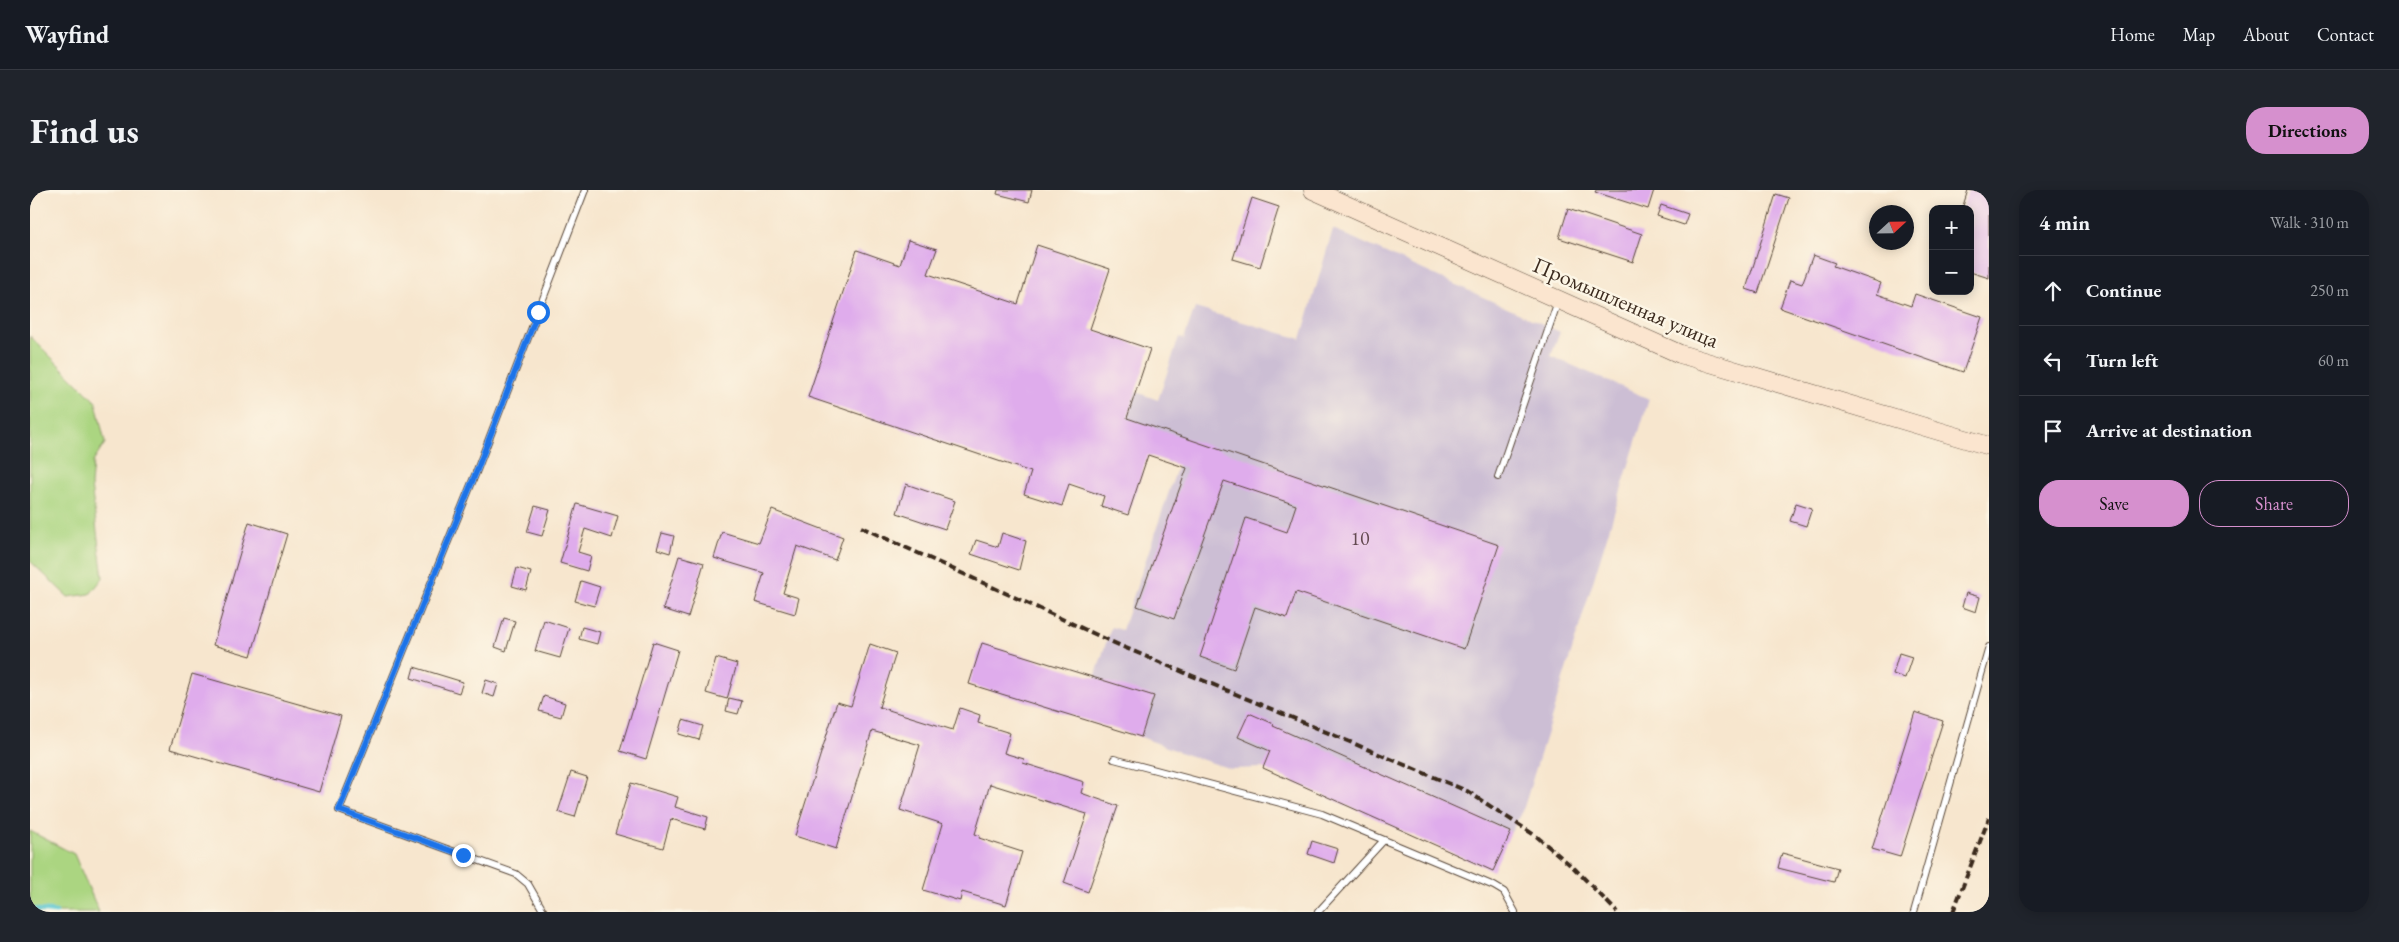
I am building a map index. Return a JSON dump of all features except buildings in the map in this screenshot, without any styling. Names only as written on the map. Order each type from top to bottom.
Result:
[{"type":"street","name":"Промышленная улица","points":[[1313,190],[1680,354],[1989,446]]},
{"type":"lane","points":[[544,912],[528,884],[516,874],[339,810],[477,470],[585,190]]},
{"type":"lane","points":[[1498,478],[1558,300]]},
{"type":"lane","points":[[1914,912],[1989,647]]},
{"type":"lane","points":[[1114,759],[1322,814],[1494,886],[1504,892],[1515,912]]},
{"type":"lane","points":[[1318,912],[1384,840]]},
{"type":"shaded area","points":[[1333,229],[1560,332],[1551,356],[1649,399],[1524,807],[1511,832],[1280,730],[1263,768],[1231,769],[1185,754],[1141,737],[1154,696],[1095,678],[1111,627],[1122,630],[1178,465],[1119,445],[1136,392],[1158,400],[1179,337],[1184,339],[1195,308],[1301,339]]},
{"type":"green space","points":[[30,336],[96,402],[105,443],[93,462],[91,485],[103,578],[90,594],[68,597],[30,561]]},
{"type":"green space","points":[[30,831],[74,854],[99,912],[30,912]]},
{"type":"waterway","points":[[30,909],[56,912]]},
{"type":"railway","points":[[861,527],[1121,646],[1467,791],[1536,836],[1575,869],[1617,912]]},
{"type":"railway","points":[[1953,912],[1989,818]]},
{"type":"route","points":[[463,855],[339,810],[477,470],[538,312]]}]
